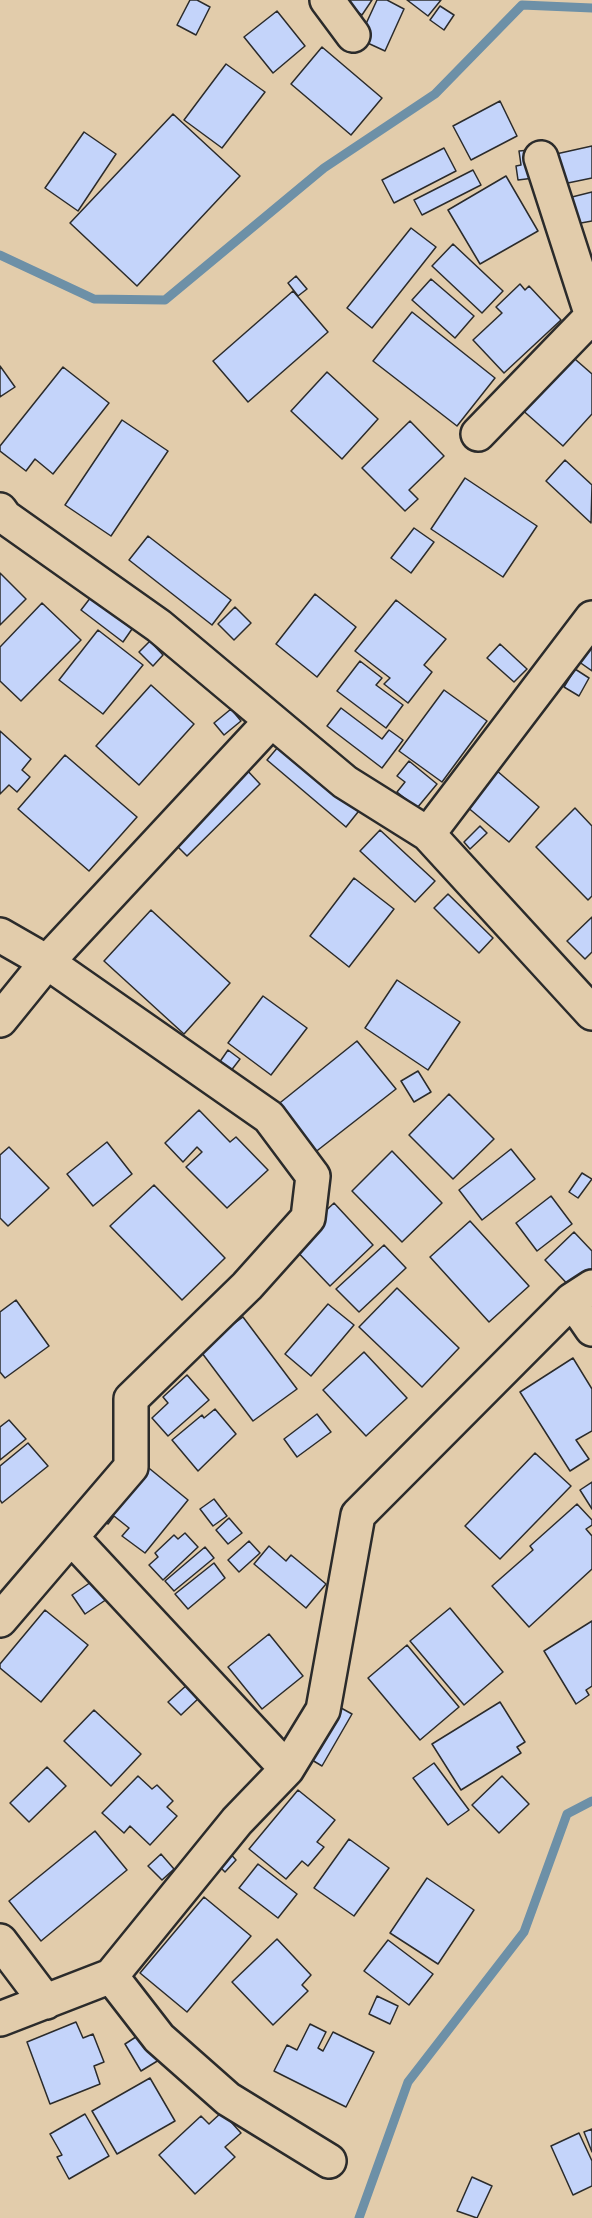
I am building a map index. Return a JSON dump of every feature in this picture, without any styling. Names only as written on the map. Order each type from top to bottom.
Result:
[{"type":"street","points":[[327,0],[353,35]]},
{"type":"street","points":[[478,434],[592,316],[541,158]]},
{"type":"street","points":[[2,517],[159,626],[345,782],[428,834],[592,1013]]},
{"type":"street","points":[[428,834],[592,618]]},
{"type":"street","points":[[0,1020],[47,962],[271,721]]},
{"type":"street","points":[[0,935],[47,962],[269,1117],[313,1176],[308,1218],[247,1286],[131,1399],[131,1467],[0,1620]]},
{"type":"street","points":[[0,2019],[111,1976],[237,1821],[287,1768],[323,1710],[358,1515],[582,1293],[592,1329]]},
{"type":"street","points":[[71,1537],[287,1768]]},
{"type":"street","points":[[0,1941],[46,2002]]},
{"type":"street","points":[[111,1976],[159,2038],[228,2099],[329,2162]]},
{"type":"building","points":[[190,0],[197,0],[210,7],[196,35],[177,25]]},
{"type":"building","points":[[338,0],[372,0],[362,15]]},
{"type":"building","points":[[377,0],[387,0],[404,9],[385,51],[359,39]]},
{"type":"building","points":[[407,0],[441,0],[428,16]]},
{"type":"building","points":[[440,6],[454,15],[444,30],[430,20]]},
{"type":"building","points":[[277,11],[305,46],[273,73],[244,37]]},
{"type":"building","points":[[322,47],[382,98],[351,135],[291,84]]},
{"type":"building","points":[[226,64],[265,92],[222,148],[184,120]]},
{"type":"building","points":[[500,101],[517,136],[471,160],[453,126]]},
{"type":"building","points":[[173,114],[240,176],[137,286],[70,223]]},
{"type":"building","points":[[84,132],[116,154],[78,211],[45,188]]},
{"type":"building","points":[[592,146],[592,178],[563,184],[556,154]]},
{"type":"building","points":[[444,148],[456,171],[394,203],[382,180]]},
{"type":"building","points":[[531,150],[534,178],[518,180],[516,166],[521,165],[519,151]]},
{"type":"building","points":[[473,170],[481,185],[422,215],[414,200]]},
{"type":"building","points":[[506,176],[538,231],[480,264],[448,210]]},
{"type":"building","points":[[592,192],[592,221],[570,225],[564,199]]},
{"type":"building","points":[[411,228],[436,247],[372,328],[347,308]]},
{"type":"building","points":[[453,244],[503,291],[482,313],[432,266]]},
{"type":"building","points":[[296,276],[307,289],[298,296],[288,283]]},
{"type":"building","points":[[431,279],[474,316],[455,338],[412,300]]},
{"type":"building","points":[[520,284],[525,290],[529,286],[561,320],[504,373],[473,340],[502,313],[496,307]]},
{"type":"building","points":[[293,291],[328,332],[248,402],[213,361]]},
{"type":"building","points":[[412,312],[495,378],[457,426],[373,361]]},
{"type":"building","points":[[568,353],[592,374],[592,414],[563,446],[519,407]]},
{"type":"building","points":[[0,366],[15,387],[0,397]]},
{"type":"building","points":[[63,367],[109,403],[53,474],[35,459],[26,471],[0,451],[0,446]]},
{"type":"building","points":[[327,372],[378,419],[342,459],[291,411]]},
{"type":"building","points":[[122,420],[168,451],[111,536],[65,505]]},
{"type":"building","points":[[410,421],[444,456],[409,490],[418,499],[405,511],[362,468]]},
{"type":"building","points":[[565,460],[592,485],[591,523],[546,481]]},
{"type":"building","points":[[465,478],[537,526],[503,577],[431,529]]},
{"type":"building","points":[[414,528],[434,542],[411,573],[391,558]]},
{"type":"building","points":[[148,536],[231,600],[212,625],[129,560]]},
{"type":"building","points":[[0,573],[26,599],[0,625]]},
{"type":"building","points":[[315,594],[356,627],[317,677],[276,644]]},
{"type":"building","points":[[91,597],[132,629],[123,642],[81,610]]},
{"type":"building","points":[[396,600],[446,639],[424,665],[432,672],[408,703],[384,684],[390,678],[355,651]]},
{"type":"building","points":[[42,603],[81,640],[21,701],[0,681],[0,647]]},
{"type":"building","points":[[235,607],[251,623],[234,640],[218,624]]},
{"type":"building","points":[[98,630],[143,665],[103,714],[59,680]]},
{"type":"building","points":[[592,634],[592,671],[575,659]]},
{"type":"building","points":[[150,641],[163,655],[153,666],[139,652]]},
{"type":"building","points":[[500,644],[527,669],[514,682],[487,658]]},
{"type":"building","points":[[360,661],[382,678],[376,685],[403,705],[386,728],[337,691]]},
{"type":"building","points":[[575,669],[589,678],[579,696],[564,687]]},
{"type":"building","points":[[151,685],[194,724],[139,785],[96,746]]},
{"type":"building","points":[[444,690],[487,721],[442,782],[399,751]]},
{"type":"building","points":[[341,708],[382,739],[389,730],[403,740],[382,768],[327,726]]},
{"type":"building","points":[[231,709],[241,721],[224,735],[214,723]]},
{"type":"building","points":[[0,731],[31,759],[22,770],[30,777],[17,792],[9,785],[0,794]]},
{"type":"building","points":[[284,740],[362,807],[346,827],[267,760]]},
{"type":"building","points":[[65,755],[137,817],[89,871],[18,809]]},
{"type":"building","points":[[409,761],[437,784],[417,808],[397,792],[405,782],[397,776]]},
{"type":"building","points":[[245,768],[260,784],[187,856],[172,841]]},
{"type":"building","points":[[496,770],[539,807],[509,842],[466,806]]},
{"type":"building","points":[[575,808],[592,826],[592,896],[588,900],[536,847]]},
{"type":"building","points":[[480,826],[487,833],[470,849],[464,842]]},
{"type":"building","points":[[380,830],[435,881],[415,902],[360,851]]},
{"type":"building","points":[[354,878],[394,909],[349,967],[310,936]]},
{"type":"building","points":[[448,894],[493,938],[479,953],[434,908]]},
{"type":"building","points":[[151,910],[230,983],[184,1034],[104,961]]},
{"type":"building","points":[[592,917],[592,952],[585,959],[567,941]]},
{"type":"building","points":[[397,980],[460,1022],[428,1070],[365,1028]]},
{"type":"building","points":[[263,996],[307,1028],[271,1075],[228,1043]]},
{"type":"building","points":[[357,1041],[396,1089],[309,1157],[271,1110]]},
{"type":"building","points":[[228,1050],[240,1059],[230,1072],[219,1063]]},
{"type":"building","points":[[418,1071],[431,1092],[414,1102],[401,1081]]},
{"type":"building","points":[[449,1094],[494,1139],[453,1179],[409,1135]]},
{"type":"building","points":[[199,1110],[230,1142],[236,1137],[268,1170],[227,1208],[186,1167],[202,1152],[197,1147],[183,1162],[165,1143]]},
{"type":"building","points":[[107,1142],[132,1174],[93,1206],[67,1174]]},
{"type":"building","points":[[9,1147],[49,1188],[8,1226],[0,1218],[0,1155]]},
{"type":"building","points":[[511,1149],[535,1179],[482,1220],[459,1190]]},
{"type":"building","points":[[392,1151],[442,1203],[402,1242],[352,1191]]},
{"type":"building","points":[[582,1173],[592,1179],[578,1198],[569,1192]]},
{"type":"building","points":[[154,1185],[225,1258],[182,1300],[110,1226]]},
{"type":"building","points":[[551,1196],[572,1224],[537,1251],[516,1223]]},
{"type":"building","points":[[334,1203],[373,1245],[330,1286],[290,1244]]},
{"type":"building","points":[[470,1221],[529,1286],[489,1322],[430,1257]]},
{"type":"building","points":[[574,1232],[592,1251],[592,1272],[573,1290],[545,1260]]},
{"type":"building","points":[[384,1245],[406,1268],[359,1312],[336,1289]]},
{"type":"building","points":[[397,1288],[459,1348],[422,1387],[359,1327]]},
{"type":"building","points":[[16,1300],[49,1346],[5,1378],[0,1372],[0,1312]]},
{"type":"building","points":[[328,1304],[354,1325],[311,1376],[285,1354]]},
{"type":"building","points":[[243,1317],[297,1389],[253,1421],[199,1349]]},
{"type":"building","points":[[364,1352],[407,1398],[366,1436],[323,1390]]},
{"type":"building","points":[[573,1358],[592,1389],[592,1431],[576,1440],[589,1459],[570,1471],[520,1392]]},
{"type":"building","points":[[187,1375],[209,1400],[168,1436],[152,1418],[168,1403],[163,1397]]},
{"type":"building","points":[[215,1409],[236,1434],[198,1471],[172,1440],[202,1415],[204,1418]]},
{"type":"building","points":[[317,1414],[331,1432],[297,1457],[284,1439]]},
{"type":"building","points":[[9,1420],[26,1439],[0,1460],[0,1427]]},
{"type":"building","points":[[28,1443],[48,1466],[2,1503],[0,1500],[0,1466]]},
{"type":"building","points":[[535,1453],[571,1486],[500,1559],[465,1526]]},
{"type":"building","points":[[139,1460],[188,1500],[145,1553],[122,1536],[129,1528],[114,1516],[108,1524],[95,1514]]},
{"type":"building","points":[[592,1482],[592,1509],[580,1490]]},
{"type":"building","points":[[214,1499],[227,1516],[213,1526],[200,1509]]},
{"type":"building","points":[[577,1504],[592,1520],[592,1525],[586,1529],[592,1536],[592,1569],[529,1627],[492,1586],[533,1550],[530,1546]]},
{"type":"building","points":[[229,1518],[242,1533],[228,1544],[216,1530]]},
{"type":"building","points":[[185,1533],[198,1547],[163,1580],[149,1565],[158,1557],[155,1553],[174,1535],[178,1539]]},
{"type":"building","points":[[249,1541],[260,1553],[239,1572],[228,1560]]},
{"type":"building","points":[[269,1546],[286,1561],[291,1555],[326,1584],[306,1608],[254,1564]]},
{"type":"building","points":[[205,1547],[214,1558],[174,1591],[165,1581]]},
{"type":"building","points":[[214,1563],[225,1578],[188,1609],[175,1594]]},
{"type":"building","points":[[97,1578],[110,1597],[85,1614],[72,1595]]},
{"type":"building","points":[[450,1608],[503,1672],[464,1705],[410,1641]]},
{"type":"building","points":[[45,1610],[88,1645],[41,1702],[0,1668],[0,1664]]},
{"type":"building","points":[[592,1621],[592,1686],[586,1690],[589,1695],[576,1704],[544,1651]]},
{"type":"building","points":[[269,1634],[303,1676],[262,1709],[228,1667]]},
{"type":"building","points":[[407,1645],[459,1707],[420,1740],[368,1678]]},
{"type":"building","points":[[188,1684],[200,1697],[181,1715],[168,1702]]},
{"type":"building","points":[[500,1702],[525,1742],[517,1747],[521,1753],[461,1790],[432,1744]]},
{"type":"building","points":[[332,1703],[352,1714],[322,1766],[302,1754]]},
{"type":"building","points":[[94,1710],[141,1754],[111,1786],[64,1741]]},
{"type":"building","points":[[434,1763],[469,1810],[448,1825],[413,1778]]},
{"type":"building","points":[[47,1767],[66,1786],[29,1822],[10,1803]]},
{"type":"building","points":[[138,1776],[152,1789],[157,1785],[173,1801],[167,1807],[177,1816],[150,1845],[130,1826],[124,1833],[102,1813]]},
{"type":"building","points":[[502,1776],[529,1804],[499,1833],[472,1805]]},
{"type":"building","points":[[298,1790],[335,1820],[317,1842],[324,1847],[308,1866],[302,1861],[286,1879],[249,1849]]},
{"type":"building","points":[[95,1831],[127,1870],[41,1941],[9,1901]]},
{"type":"building","points":[[349,1839],[389,1868],[354,1916],[314,1888]]},
{"type":"building","points":[[227,1850],[236,1860],[225,1872],[215,1862]]},
{"type":"building","points":[[161,1854],[174,1869],[162,1880],[148,1866]]},
{"type":"building","points":[[258,1864],[297,1894],[278,1918],[239,1888]]},
{"type":"building","points":[[427,1878],[474,1910],[438,1964],[390,1933]]},
{"type":"building","points":[[204,1897],[251,1936],[187,2012],[140,1973]]},
{"type":"building","points":[[277,1939],[311,1975],[302,1985],[308,1991],[273,2025],[232,1982]]},
{"type":"building","points":[[388,1940],[433,1974],[409,2005],[364,1971]]},
{"type":"building","points":[[377,1996],[398,2006],[390,2024],[369,2014]]},
{"type":"building","points":[[76,2022],[83,2038],[93,2034],[104,2062],[94,2066],[100,2084],[50,2104],[27,2042]]},
{"type":"building","points":[[310,2024],[326,2032],[318,2048],[323,2051],[333,2032],[374,2052],[346,2107],[274,2071],[287,2045],[297,2050]]},
{"type":"building","points":[[142,2033],[159,2060],[141,2071],[125,2044]]},
{"type":"building","points":[[150,2078],[175,2121],[117,2154],[92,2111]]},
{"type":"building","points":[[222,2112],[241,2133],[225,2147],[235,2157],[195,2194],[159,2155],[201,2116],[209,2124]]},
{"type":"building","points":[[85,2114],[109,2156],[69,2179],[57,2157],[62,2155],[50,2134]]},
{"type":"building","points":[[592,2129],[592,2152],[584,2132]]},
{"type":"building","points":[[579,2133],[592,2161],[592,2186],[573,2195],[551,2146]]},
{"type":"building","points":[[472,2177],[492,2186],[477,2218],[457,2211]]},
{"type":"waterway","points":[[0,255],[94,299],[165,300],[324,168],[435,94],[522,5],[592,8]]},
{"type":"waterway","points":[[359,2218],[408,2082],[524,1932],[567,1814],[592,1801]]}]
